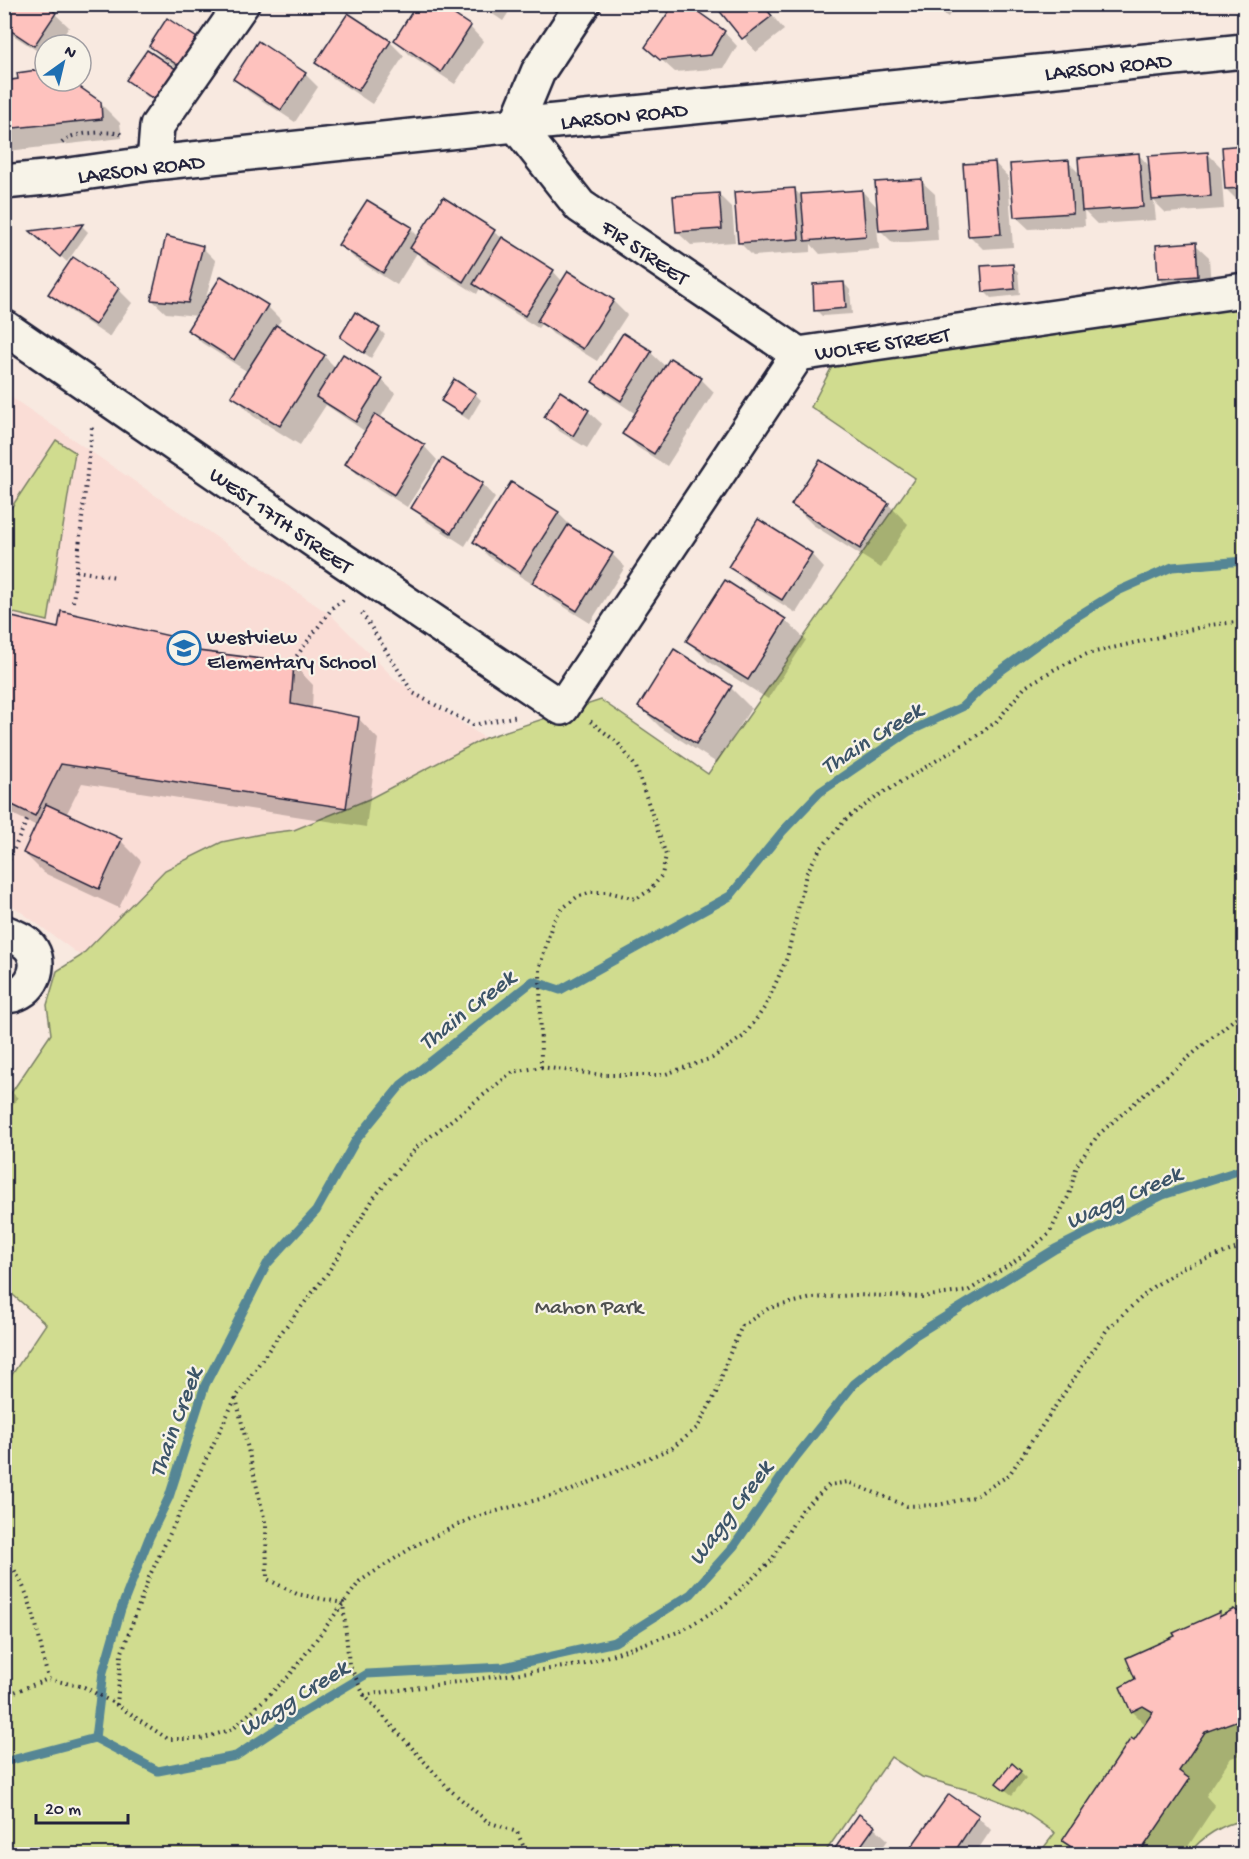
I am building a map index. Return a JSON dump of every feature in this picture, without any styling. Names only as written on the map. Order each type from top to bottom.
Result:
[{"type":"street","points":[[154,163],[157,126],[242,4]]},
{"type":"street","points":[[516,124],[538,72],[583,4]]},
{"type":"street","name":"LARSON ROAD","points":[[4,182],[154,163],[516,124],[1245,51]]},
{"type":"street","name":"FIR STREET","points":[[516,124],[580,206],[798,354]]},
{"type":"street","name":"WOLFE STREET","points":[[562,708],[798,354],[1245,290]]},
{"type":"street","name":"WEST 17TH STREET","points":[[4,327],[562,708]]},
{"type":"street","points":[[4,932],[24,941],[32,950],[36,961],[36,973],[30,984],[21,992],[4,996]]},
{"type":"path","points":[[73,602],[92,427]]},
{"type":"path","points":[[76,571],[116,577]]},
{"type":"path","points":[[293,661],[333,607],[351,595]]},
{"type":"path","points":[[357,605],[413,693],[472,725],[562,708],[594,723],[618,743],[636,766],[666,855],[662,875],[650,890],[636,899],[608,891],[591,892],[577,897],[563,908],[553,921],[540,966],[541,1067]]},
{"type":"path","points":[[117,1705],[121,1655],[149,1577],[230,1407],[277,1338],[327,1274],[375,1196],[417,1148],[513,1072],[541,1067],[602,1075],[663,1075],[712,1058],[744,1036],[765,1007],[786,958],[806,874],[820,849],[847,818],[996,722],[1025,687],[1055,669],[1087,654],[1210,625],[1245,621]]},
{"type":"path","points":[[4,871],[28,818]]},
{"type":"path","points":[[4,1696],[48,1679],[84,1687],[117,1705],[168,1739],[201,1738],[233,1728],[289,1676],[360,1581],[416,1545],[472,1518],[572,1490],[672,1448],[698,1427],[716,1393],[727,1359],[742,1326],[769,1308],[812,1298],[856,1295],[921,1296],[968,1291],[1017,1260],[1049,1234],[1069,1195],[1077,1166],[1098,1135],[1245,1011]]},
{"type":"path","points":[[364,1695],[585,1664],[681,1631],[724,1605],[771,1560],[800,1512],[829,1485],[848,1482],[907,1506],[938,1505],[974,1497],[1009,1475],[1108,1328],[1152,1287],[1184,1267],[1245,1246]]},
{"type":"path","points":[[236,1397],[266,1526],[267,1579],[297,1594],[343,1604]]},
{"type":"path","points":[[4,1556],[15,1569],[30,1601],[48,1679]]},
{"type":"path","points":[[343,1604],[349,1664],[364,1695],[450,1790],[488,1822],[517,1832],[527,1854]]},
{"type":"shaded area","name":"Westview Elementary School","points":[[5,393],[332,616],[396,680],[485,738],[369,799],[294,830],[165,870],[81,956],[5,900]]},
{"type":"green space","name":"Mahon Park","points":[[1244,306],[1244,1820],[1228,1824],[1214,1832],[1189,1854],[1046,1854],[1041,1851],[1055,1833],[1020,1809],[979,1793],[922,1777],[891,1757],[824,1854],[5,1854],[5,1385],[46,1324],[5,1288],[5,1102],[51,1034],[47,1005],[57,971],[81,956],[165,870],[222,842],[294,830],[369,799],[485,738],[601,700],[708,774],[915,478],[811,407],[835,361]]},
{"type":"green space","points":[[56,440],[75,452],[48,621],[5,611],[5,517]]},
{"type":"building","points":[[9,4],[44,4],[56,13],[43,33],[33,33],[33,45],[4,26],[4,11]]},
{"type":"building","points":[[417,4],[438,4],[471,26],[441,72],[394,40]]},
{"type":"building","points":[[674,4],[687,4],[725,31],[711,55],[660,60],[645,47]]},
{"type":"building","points":[[714,4],[762,4],[772,16],[742,39]]},
{"type":"building","points":[[348,13],[391,41],[358,91],[315,63]]},
{"type":"building","points":[[167,18],[200,40],[182,68],[149,46]]},
{"type":"building","points":[[258,41],[306,73],[281,110],[233,79]]},
{"type":"building","points":[[147,50],[179,71],[158,102],[126,80]]},
{"type":"building","points":[[33,71],[33,93],[88,93],[101,102],[102,119],[4,129],[4,81],[18,79],[17,73]]},
{"type":"building","points":[[1244,145],[1244,188],[1225,189],[1222,147]]},
{"type":"building","points":[[1208,152],[1211,196],[1152,200],[1148,156]]},
{"type":"building","points":[[1139,153],[1143,207],[1082,211],[1078,158]]},
{"type":"building","points":[[1069,160],[1073,213],[1014,217],[1010,164]]},
{"type":"building","points":[[995,162],[1001,234],[968,236],[963,164]]},
{"type":"building","points":[[922,179],[926,227],[879,231],[875,182]]},
{"type":"building","points":[[795,188],[799,239],[738,243],[734,192]]},
{"type":"building","points":[[862,190],[866,236],[805,241],[801,194]]},
{"type":"building","points":[[719,193],[722,229],[676,232],[673,196]]},
{"type":"building","points":[[443,197],[495,230],[463,282],[410,248]]},
{"type":"building","points":[[367,200],[412,227],[383,273],[338,245]]},
{"type":"building","points":[[83,224],[60,257],[30,231]]},
{"type":"building","points":[[166,236],[203,246],[188,303],[151,300]]},
{"type":"building","points":[[502,237],[554,270],[525,316],[473,284]]},
{"type":"building","points":[[1196,242],[1198,276],[1158,279],[1156,245]]},
{"type":"building","points":[[73,257],[119,288],[95,325],[48,294]]},
{"type":"building","points":[[1013,264],[1015,289],[983,292],[981,266]]},
{"type":"building","points":[[568,271],[614,300],[583,349],[537,321]]},
{"type":"building","points":[[221,276],[268,305],[234,360],[187,330]]},
{"type":"building","points":[[844,282],[846,308],[814,311],[813,284]]},
{"type":"building","points":[[355,312],[380,328],[364,353],[340,337]]},
{"type":"building","points":[[276,325],[325,355],[280,426],[231,396]]},
{"type":"building","points":[[623,333],[652,351],[621,401],[592,382]]},
{"type":"building","points":[[343,354],[383,379],[356,422],[316,397]]},
{"type":"building","points":[[670,358],[702,378],[654,454],[622,434]]},
{"type":"building","points":[[454,379],[476,393],[462,414],[441,401]]},
{"type":"building","points":[[560,391],[589,410],[573,436],[544,417]]},
{"type":"building","points":[[375,414],[425,445],[394,495],[345,464]]},
{"type":"building","points":[[442,458],[483,483],[451,533],[411,508]]},
{"type":"building","points":[[820,460],[889,503],[860,549],[791,505]]},
{"type":"building","points":[[511,482],[559,512],[520,573],[473,542]]},
{"type":"building","points":[[758,519],[812,553],[782,600],[728,567]]},
{"type":"building","points":[[568,525],[613,553],[577,611],[532,583]]},
{"type":"building","points":[[725,580],[786,619],[748,680],[686,641]]},
{"type":"building","points":[[61,611],[174,637],[174,648],[294,663],[291,704],[359,717],[346,808],[61,764],[35,816],[4,801],[4,615],[58,628]]},
{"type":"building","points":[[674,649],[732,686],[696,744],[638,707]]},
{"type":"building","points":[[46,804],[122,839],[99,889],[23,853]]},
{"type":"building","points":[[1234,1609],[1244,1616],[1244,1718],[1205,1732],[1179,1771],[1190,1779],[1139,1854],[1082,1854],[1062,1841],[1131,1738],[1134,1740],[1153,1712],[1143,1706],[1131,1712],[1120,1687],[1135,1679],[1126,1658],[1175,1636],[1173,1633],[1220,1612],[1219,1617]]},
{"type":"building","points":[[1012,1763],[1021,1771],[1005,1790],[996,1783]]},
{"type":"building","points":[[949,1794],[979,1815],[953,1854],[906,1854]]},
{"type":"building","points":[[859,1814],[875,1826],[855,1854],[831,1854]]},
{"type":"waterway","name":"Thain Creek","points":[[95,1738],[103,1672],[121,1609],[149,1538],[169,1497],[205,1385],[267,1264],[316,1211],[356,1140],[401,1085],[533,981],[560,990],[730,896],[782,832],[820,792],[908,732],[962,707],[996,674],[1071,620],[1118,591],[1172,567],[1244,561]]},
{"type":"waterway","name":"Wagg Creek","points":[[95,1738],[158,1771],[236,1756],[293,1718],[367,1674],[504,1667],[615,1642],[691,1594],[734,1546],[791,1463],[854,1384],[914,1336],[1055,1249],[1163,1195],[1244,1169]]},
{"type":"waterway","name":"Thain Creek","points":[[4,1762],[95,1738]]},
{"type":"place","name":"Westview Elementary School","points":[[184,648]]}]
